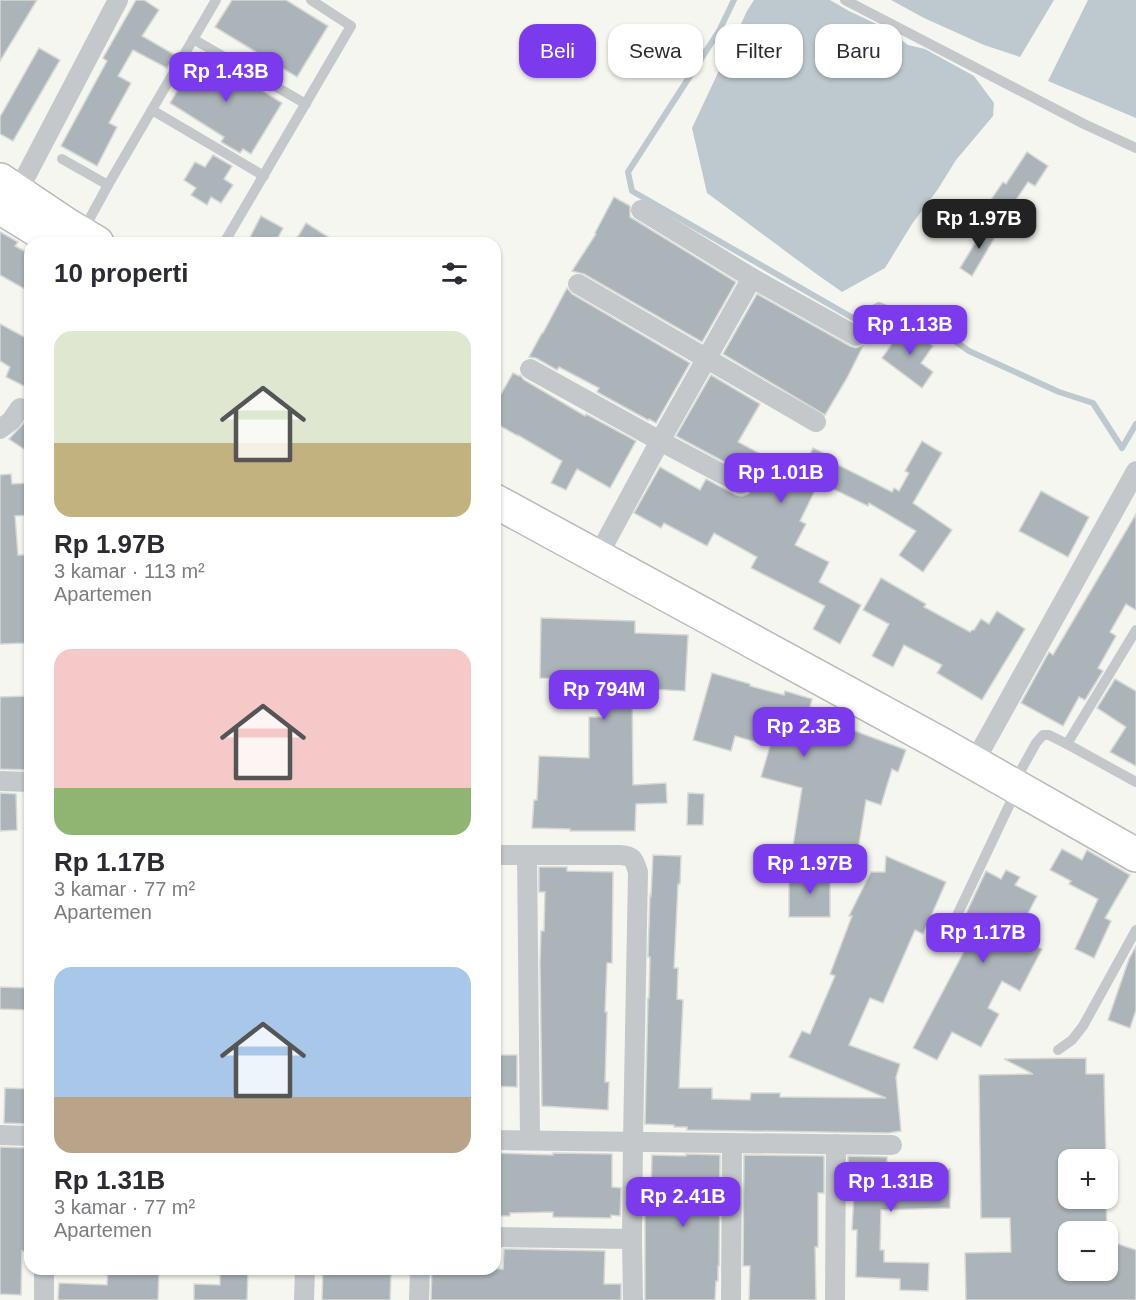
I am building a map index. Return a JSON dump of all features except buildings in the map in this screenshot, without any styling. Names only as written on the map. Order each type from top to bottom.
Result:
[{"type":"highway","points":[[6,193],[73,237]]},
{"type":"highway","points":[[501,484],[851,672],[981,750],[1019,779],[1136,855]]},
{"type":"highway","points":[[501,504],[939,743],[1136,834]]},
{"type":"street","points":[[6,193],[118,0]]},
{"type":"street","points":[[640,210],[752,278],[856,336]]},
{"type":"street","points":[[606,541],[752,278]]},
{"type":"street","points":[[578,284],[816,422]]},
{"type":"street","points":[[530,369],[741,484]]},
{"type":"street","points":[[0,429],[11,421],[20,408]]},
{"type":"street","points":[[981,750],[1136,471]]},
{"type":"street","points":[[0,781],[24,782]]},
{"type":"street","points":[[501,855],[620,855],[628,856],[634,861],[638,872],[633,1140],[633,1300]]},
{"type":"street","points":[[527,855],[530,1139]]},
{"type":"street","points":[[0,1135],[24,1136]]},
{"type":"street","points":[[501,1140],[892,1144]]},
{"type":"street","points":[[731,1300],[732,1143]]},
{"type":"street","points":[[835,1300],[836,1144]]},
{"type":"street","points":[[501,1237],[632,1239]]},
{"type":"street","points":[[44,1275],[44,1300]]},
{"type":"street","points":[[304,1300],[305,1275]]},
{"type":"street","points":[[419,1300],[420,1275]]},
{"type":"lane","points":[[81,237],[108,185],[216,0]]},
{"type":"lane","points":[[228,237],[351,26],[310,0]]},
{"type":"lane","points":[[845,0],[1083,124],[1136,148]]},
{"type":"lane","points":[[193,39],[306,104]]},
{"type":"lane","points":[[152,110],[264,176]]},
{"type":"lane","points":[[62,159],[108,185]]},
{"type":"lane","points":[[1067,744],[1136,630]]},
{"type":"lane","points":[[943,945],[1036,742],[1043,735],[1049,735],[1067,744],[1136,782]]},
{"type":"lane","points":[[1058,1050],[1072,1040],[1083,1026],[1136,930]]},
{"type":"shaded area","points":[[754,0],[830,0],[877,24],[815,24],[815,78],[902,78],[902,41],[908,45],[925,49],[974,76],[994,103],[993,116],[956,160],[885,268],[842,292],[707,193],[692,128],[716,78],[803,78],[803,24],[741,24]]},
{"type":"shaded area","points":[[891,0],[1054,0],[1020,57],[984,45],[924,18]]},
{"type":"shaded area","points":[[1088,0],[1136,0],[1136,118],[1048,81]]},
{"type":"waterway","points":[[734,0],[719,31],[628,172],[632,191],[853,318],[879,305],[932,325],[969,351],[1059,392],[1093,403],[1122,448],[1136,424]]}]
